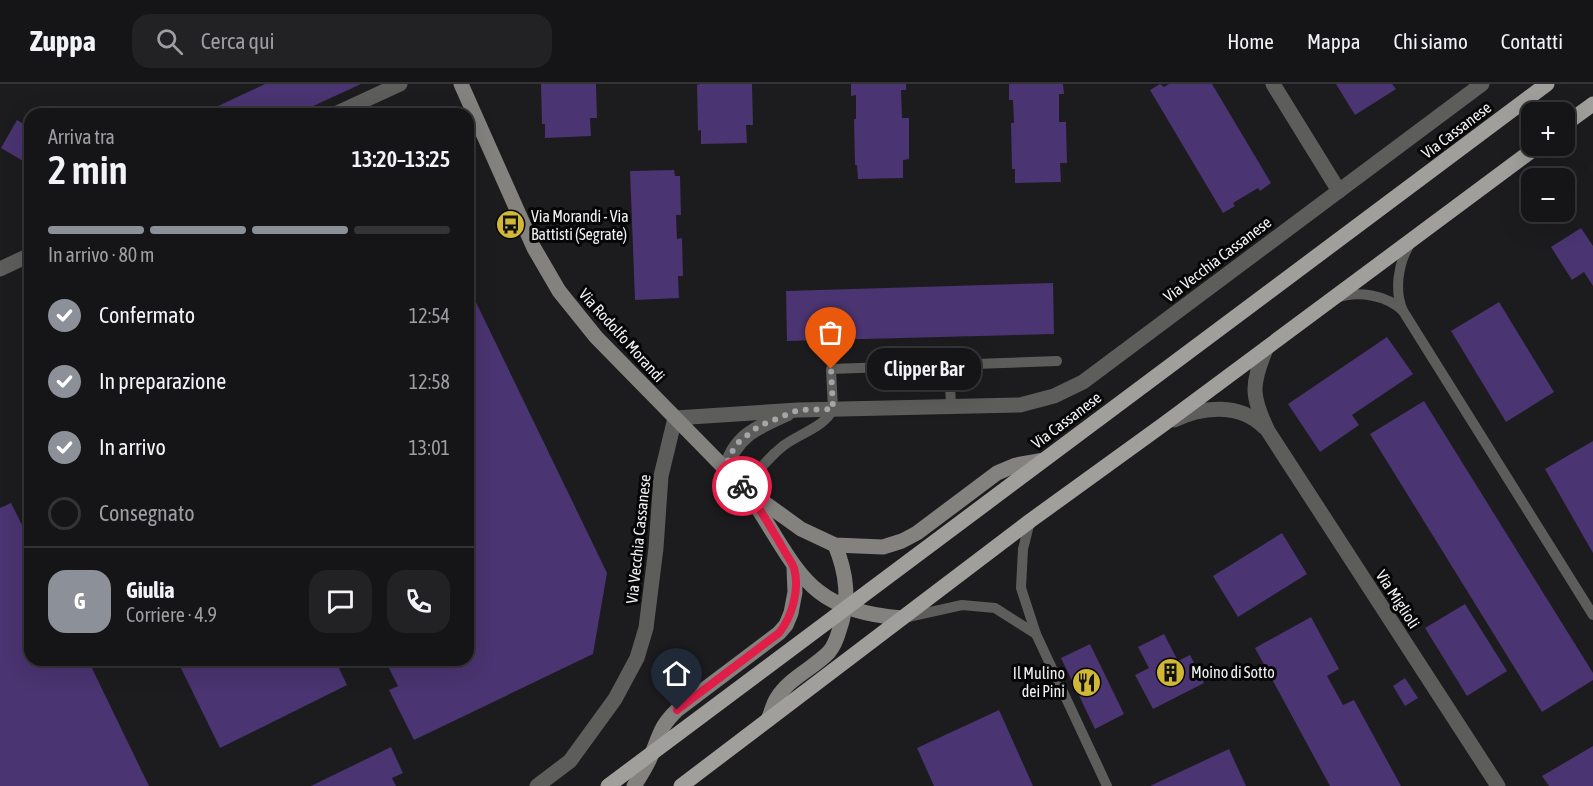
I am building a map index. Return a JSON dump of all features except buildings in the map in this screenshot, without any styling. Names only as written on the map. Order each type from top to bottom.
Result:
[{"type":"main road","name":"Via Cassanese","points":[[608,786],[1547,84]]},
{"type":"main road","points":[[1575,117],[1593,104]]},
{"type":"main road","points":[[681,786],[1030,521],[1525,156]]},
{"type":"street","points":[[348,108],[400,84]]},
{"type":"street","name":"Via Rodolfo Morandi","points":[[461,84],[472,108]]},
{"type":"street","points":[[1273,84],[1339,191]]},
{"type":"street","name":"Via Vecchia Cassanese","points":[[537,786],[570,761],[615,699],[637,658],[646,628],[656,548],[661,476],[675,418],[798,410],[1020,405],[1054,396],[1083,382],[1482,84]]},
{"type":"street","name":"Via Rodolfo Morandi","points":[[474,113],[534,248],[559,291],[596,337],[744,488],[801,529],[835,545],[883,547],[917,533],[997,474],[1016,465],[1042,460]]},
{"type":"street","points":[[0,269],[24,258]]},
{"type":"street","points":[[1266,349],[1258,370],[1254,392],[1256,405],[1268,431]]},
{"type":"street","points":[[1164,424],[1186,414],[1220,409],[1248,415],[1256,419],[1268,431]]},
{"type":"street","points":[[726,470],[729,456],[739,442],[759,426],[798,410]]},
{"type":"street","name":"Via Miglioli","points":[[1268,431],[1498,786]]},
{"type":"street","name":"Via Rodolfo Morandi","points":[[744,488],[794,568],[822,596],[846,607],[886,617],[902,618]]},
{"type":"street","points":[[768,720],[777,698],[833,647],[846,607],[846,578],[835,545]]},
{"type":"street","points":[[634,786],[653,752],[661,728],[677,710],[769,642],[786,625],[795,592],[794,568]]},
{"type":"lane","points":[[1414,238],[1404,255],[1399,279],[1398,296],[1403,312],[1593,615]]},
{"type":"lane","points":[[1330,301],[1347,295],[1363,295],[1391,302],[1403,312]]},
{"type":"lane","points":[[744,488],[767,460],[785,445],[824,421],[833,409],[831,369],[1057,361]]},
{"type":"lane","points":[[949,365],[951,406]]},
{"type":"lane","points":[[1030,521],[1023,549],[1021,588],[1036,634],[1107,786]]},
{"type":"lane","points":[[902,618],[962,604],[995,608],[1036,634]]},
{"type":"way so far","points":[[742,486],[726,470],[729,456],[739,442],[759,426],[798,410],[833,409],[831,369]]},
{"type":"place","name":"Via Morandi - Via Battisti (Segrate)","points":[[510,225]]},
{"type":"place","name":"Clipper Bar","points":[[831,369]]},
{"type":"place","name":"Moino di Sotto","points":[[1170,672]]},
{"type":"place","name":"Il Mulino dei Pini","points":[[1086,682]]},
{"type":"route","points":[[677,710],[769,642],[786,625],[791,613],[795,592],[794,568],[742,486]]}]
